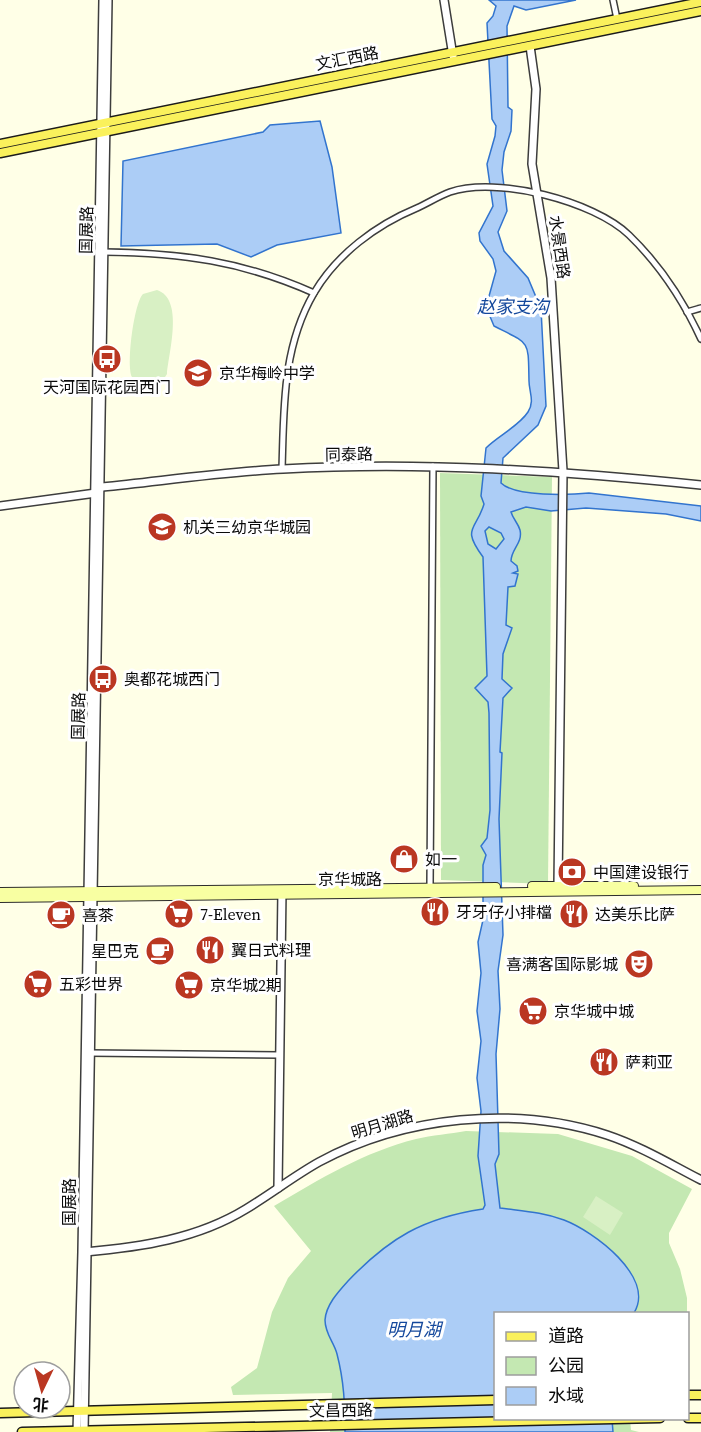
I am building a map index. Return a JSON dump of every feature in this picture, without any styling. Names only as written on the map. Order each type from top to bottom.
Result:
[{"type":"main road","name":"文汇西路","points":[[0,144],[103,127],[453,57],[701,2]]},
{"type":"main road","name":"文汇西路","points":[[500,47],[530,46],[701,11]]},
{"type":"main road","name":"文汇西路","points":[[0,153],[103,127]]},
{"type":"main road","name":"京华城路","points":[[516,889],[558,886],[701,885]]},
{"type":"main road","name":"京华城路","points":[[282,890],[430,886],[473,889]]},
{"type":"main road","name":"京华城路","points":[[0,892],[701,890]]},
{"type":"main road","name":"京华城路","points":[[0,898],[91,892]]},
{"type":"main road","name":"文昌西路","points":[[0,1413],[494,1400]]},
{"type":"main road","name":"文昌西路","points":[[22,1432],[590,1420]]},
{"type":"street","name":"国展路","points":[[84,1432],[82,1411],[87,1052],[104,252],[103,0]]},
{"type":"street","name":"国展路","points":[[99,490],[103,127],[108,0]]},
{"type":"street","points":[[444,0],[453,57]]},
{"type":"street","points":[[613,0],[617,19]]},
{"type":"street","name":"水景西路","points":[[530,46],[536,89],[532,164],[551,278],[563,471],[558,886]]},
{"type":"street","points":[[282,469],[285,378],[299,325],[314,292],[350,250],[377,229],[451,192],[499,188],[537,192],[600,217],[628,234],[657,267],[687,312],[701,339]]},
{"type":"street","points":[[104,252],[204,257],[284,279],[314,292]]},
{"type":"street","points":[[687,312],[701,308]]},
{"type":"street","points":[[430,886],[434,466]]},
{"type":"street","name":"同泰路","points":[[0,506],[99,490],[282,469],[472,466],[563,471],[701,485]]},
{"type":"street","points":[[278,1188],[282,890]]},
{"type":"street","points":[[87,1052],[279,1055]]},
{"type":"street","name":"明月湖路","points":[[85,1252],[157,1243],[206,1228],[245,1210],[319,1162],[390,1132],[465,1120],[512,1120],[566,1125],[607,1135],[648,1152],[701,1180]]},
{"type":"street","name":"国展路","points":[[77,1432],[82,1411]]},
{"type":"green space","points":[[157,290],[165,295],[173,314],[172,340],[167,374],[161,383],[147,388],[138,384],[132,377],[130,348],[140,300],[143,294]]},
{"type":"green space","points":[[440,473],[552,477],[548,884],[441,880]]},
{"type":"green space","points":[[466,1131],[558,1134],[632,1156],[692,1189],[669,1233],[669,1243],[680,1269],[687,1298],[687,1312],[494,1312],[494,1420],[630,1420],[631,1430],[639,1432],[330,1432],[332,1393],[233,1395],[231,1387],[257,1368],[272,1312],[288,1278],[311,1251],[274,1206],[360,1159],[378,1151],[428,1136]]},
{"type":"green space","points":[[596,1196],[623,1213],[610,1235],[583,1217]]},
{"type":"water","name":"明月湖","points":[[489,0],[576,0],[526,10],[514,6],[507,26],[508,107],[512,110],[511,131],[504,152],[502,170],[507,211],[498,232],[504,251],[528,278],[541,309],[546,406],[538,425],[503,458],[501,483],[508,488],[530,493],[589,493],[701,506],[701,521],[666,514],[586,508],[551,511],[526,507],[511,512],[520,535],[511,561],[517,566],[518,571],[513,573],[518,574],[515,586],[508,587],[506,625],[512,628],[503,654],[502,679],[512,688],[503,698],[500,752],[502,753],[499,819],[503,935],[498,971],[500,1009],[496,1054],[499,1154],[495,1164],[500,1208],[556,1217],[590,1234],[618,1257],[629,1271],[636,1285],[638,1299],[634,1312],[494,1312],[494,1420],[612,1420],[613,1432],[345,1432],[341,1374],[336,1350],[325,1325],[326,1314],[333,1299],[363,1266],[408,1232],[442,1218],[483,1209],[485,1205],[478,1156],[481,1111],[477,1078],[481,1041],[477,1011],[481,973],[478,942],[483,920],[483,865],[486,855],[481,846],[487,838],[490,810],[489,713],[488,702],[475,688],[487,676],[483,557],[473,540],[472,529],[484,504],[481,496],[486,448],[524,417],[530,408],[531,400],[525,345],[494,326],[486,307],[496,271],[493,259],[480,241],[479,233],[493,206],[487,164],[496,126],[492,119],[487,23],[493,16],[496,6]],"holes":[[[489,527],[501,533],[504,539],[496,549],[488,544],[485,531]]]},
{"type":"water","points":[[320,121],[332,167],[341,233],[277,245],[251,257],[217,244],[121,246],[123,161],[263,132],[270,125]]},
{"type":"place","name":"天河国际花园西门","points":[[107,359]]},
{"type":"place","name":"京华梅岭中学","points":[[198,373]]},
{"type":"place","name":"机关三幼京华城园","points":[[162,527]]},
{"type":"place","name":"奥都花城西门","points":[[103,679]]},
{"type":"place","name":"如一","points":[[404,859]]},
{"type":"place","name":"中国建设银行","points":[[572,872]]},
{"type":"place","name":"牙牙仔小排檔","points":[[435,912]]},
{"type":"place","name":"7-Eleven","points":[[179,914]]},
{"type":"place","name":"达美乐比萨","points":[[574,914]]},
{"type":"place","name":"喜茶","points":[[61,915]]},
{"type":"place","name":"翼日式料理","points":[[210,950]]},
{"type":"place","name":"星巴克","points":[[160,951]]},
{"type":"place","name":"喜满客国际影城","points":[[639,964]]},
{"type":"place","name":"五彩世界","points":[[38,984]]},
{"type":"place","name":"京华城2期","points":[[189,985]]},
{"type":"place","name":"京华城中城","points":[[533,1011]]},
{"type":"place","name":"萨莉亚","points":[[604,1062]]},
{"type":"water label","name":"赵家支沟","points":[[513,306]]}]
